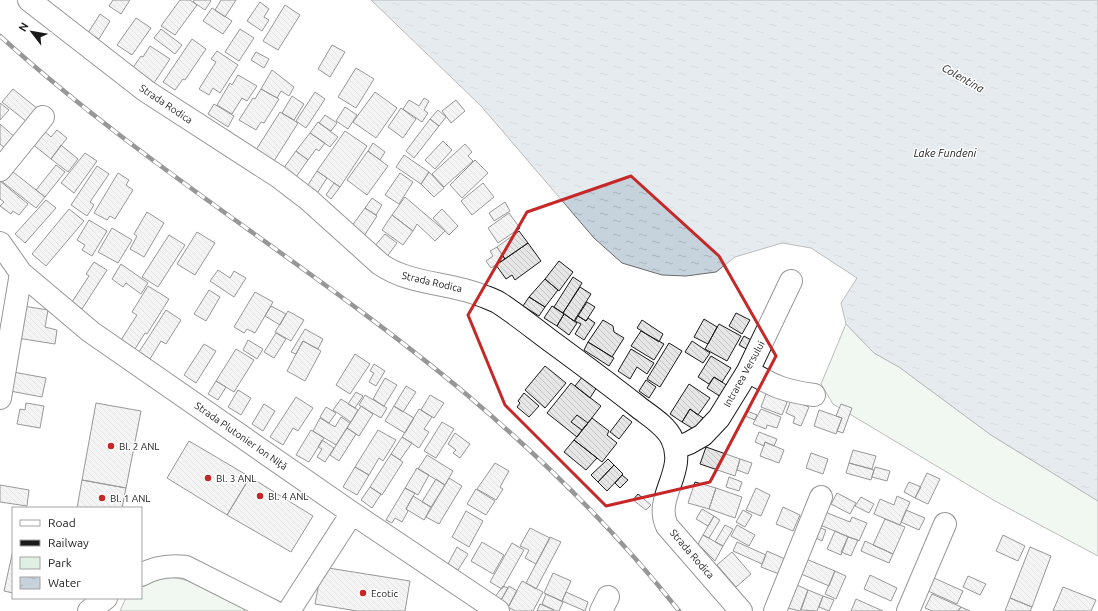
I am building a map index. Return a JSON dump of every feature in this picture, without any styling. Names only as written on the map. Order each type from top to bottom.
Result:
[{"type":"street","name":"Strada Rodica","points":[[29,0],[146,91],[310,200],[380,264],[390,271],[402,276],[464,289],[498,303],[662,426],[672,438],[676,448],[676,469],[663,507],[663,517],[667,526],[741,611]]},
{"type":"street","points":[[0,170],[43,117]]},
{"type":"street","name":"Strada Plutonier Ion Niță","points":[[0,244],[22,274],[91,332],[352,513],[498,611]]},
{"type":"street","points":[[0,398],[22,274]]},
{"type":"street","name":"Intrarea Versului","points":[[676,448],[689,443],[710,429],[719,418],[748,371],[791,281]]},
{"type":"street","points":[[748,371],[776,387],[789,392],[814,395]]},
{"type":"street","points":[[775,611],[821,497]]},
{"type":"street","points":[[289,611],[352,513]]},
{"type":"street","points":[[908,611],[945,524]]},
{"type":"street","points":[[142,575],[160,567],[174,565],[186,567],[274,611]]},
{"type":"street","points":[[89,611],[105,599]]},
{"type":"street","points":[[114,611],[119,599]]},
{"type":"highlighted area","points":[[631,176],[719,256],[776,356],[710,482],[606,506],[505,405],[468,315],[527,212]]},
{"type":"green space","points":[[846,324],[874,353],[899,367],[991,435],[1098,501],[1098,556],[995,501],[833,404],[821,384]]},
{"type":"green space","points":[[168,577],[178,578],[198,585],[245,609],[244,611],[120,611],[126,599],[142,599],[142,585]]},
{"type":"water","name":"Lake Fundeni","points":[[371,0],[1098,0],[1098,501],[991,435],[899,367],[874,353],[846,324],[841,303],[857,278],[811,248],[782,243],[735,257],[716,272],[686,276],[662,275],[622,263],[594,238],[481,106]]},
{"type":"building","points":[[113,0],[130,0],[121,14],[109,6]]},
{"type":"building","points":[[180,0],[190,0],[197,5],[175,35],[161,26]]},
{"type":"building","points":[[194,0],[211,1],[205,10],[193,2]]},
{"type":"building","points":[[221,0],[236,0],[225,17],[215,10]]},
{"type":"building","points":[[260,2],[269,9],[264,17],[269,20],[262,31],[247,21]]},
{"type":"building","points":[[285,5],[300,15],[278,50],[263,41]]},
{"type":"building","points":[[212,8],[232,21],[223,34],[203,21]]},
{"type":"building","points":[[100,14],[110,21],[99,39],[88,33]]},
{"type":"building","points":[[136,18],[151,28],[132,55],[117,45]]},
{"type":"building","points":[[161,29],[182,45],[175,54],[154,38]]},
{"type":"building","points":[[240,29],[254,38],[239,61],[225,52]]},
{"type":"building","points":[[192,39],[206,49],[185,80],[183,79],[175,90],[163,82]]},
{"type":"building","points":[[332,45],[345,52],[330,77],[318,69]]},
{"type":"building","points":[[150,46],[170,59],[154,83],[132,69],[141,56],[143,57]]},
{"type":"building","points":[[217,51],[238,65],[220,93],[213,88],[209,95],[199,89],[216,62],[211,59]]},
{"type":"building","points":[[256,52],[269,59],[264,68],[251,60]]},
{"type":"building","points":[[356,68],[374,79],[356,108],[338,97]]},
{"type":"building","points":[[272,70],[294,87],[289,96],[281,91],[277,98],[261,89]]},
{"type":"building","points":[[238,75],[257,86],[247,101],[242,98],[232,114],[217,105],[230,83],[232,85]]},
{"type":"building","points":[[13,89],[38,109],[27,122],[2,102]]},
{"type":"building","points":[[261,89],[279,99],[264,123],[261,122],[256,130],[239,120],[253,98],[255,99]]},
{"type":"building","points":[[315,92],[325,99],[306,128],[296,121]]},
{"type":"building","points":[[375,92],[397,108],[376,138],[353,122]]},
{"type":"building","points":[[292,96],[304,104],[294,120],[282,113]]},
{"type":"building","points":[[424,98],[429,101],[424,110],[428,113],[422,122],[403,109],[409,100],[419,106]]},
{"type":"building","points":[[456,100],[465,111],[451,123],[442,111]]},
{"type":"building","points":[[0,103],[9,110],[0,120]]},
{"type":"building","points":[[214,104],[234,116],[228,127],[208,114]]},
{"type":"building","points":[[345,107],[357,115],[348,129],[336,121]]},
{"type":"building","points":[[401,108],[416,119],[403,138],[388,127]]},
{"type":"building","points":[[438,110],[446,117],[439,126],[430,119]]},
{"type":"building","points":[[280,112],[298,123],[274,161],[256,150]]},
{"type":"building","points":[[325,115],[337,123],[331,131],[319,123]]},
{"type":"building","points":[[430,119],[439,126],[414,158],[406,151]]},
{"type":"building","points":[[318,122],[338,137],[330,147],[310,133]]},
{"type":"building","points":[[0,124],[16,138],[7,150],[0,144]]},
{"type":"building","points":[[42,129],[51,137],[57,130],[67,138],[51,159],[31,143]]},
{"type":"building","points":[[345,131],[367,146],[340,187],[317,171]]},
{"type":"building","points":[[310,133],[325,143],[319,151],[316,149],[308,160],[296,151]]},
{"type":"building","points":[[443,141],[452,150],[435,169],[425,160]]},
{"type":"building","points":[[373,143],[385,152],[380,160],[368,151]]},
{"type":"building","points":[[465,144],[472,152],[468,156],[473,161],[444,187],[432,174]]},
{"type":"building","points":[[61,145],[78,159],[68,172],[51,159]]},
{"type":"building","points":[[296,151],[308,160],[296,177],[283,169]]},
{"type":"building","points":[[368,151],[388,166],[367,195],[347,180]]},
{"type":"building","points":[[85,153],[97,161],[74,193],[61,183]]},
{"type":"building","points":[[404,155],[429,172],[421,184],[396,167]]},
{"type":"building","points":[[475,160],[488,173],[462,198],[450,185]]},
{"type":"building","points":[[56,165],[65,172],[45,197],[36,190]]},
{"type":"building","points":[[97,166],[109,174],[90,202],[94,205],[87,216],[71,205]]},
{"type":"building","points":[[8,168],[45,197],[36,208],[0,180]]},
{"type":"building","points":[[317,171],[327,178],[316,195],[306,188]]},
{"type":"building","points":[[429,172],[444,188],[434,197],[421,184]]},
{"type":"building","points":[[118,173],[129,180],[126,185],[133,190],[115,219],[110,216],[107,220],[94,213]]},
{"type":"building","points":[[400,173],[413,182],[399,204],[385,195]]},
{"type":"building","points":[[0,181],[28,204],[19,215],[13,211],[11,214],[0,206],[4,202],[0,199]]},
{"type":"building","points":[[334,183],[340,187],[331,199],[326,195]]},
{"type":"building","points":[[483,183],[494,197],[472,215],[461,201]]},
{"type":"building","points":[[405,197],[445,231],[435,241],[417,224],[413,231],[392,215]]},
{"type":"building","points":[[372,198],[382,205],[376,215],[365,208]]},
{"type":"building","points":[[46,200],[56,208],[25,243],[15,234]]},
{"type":"building","points":[[505,202],[510,211],[494,221],[489,213]]},
{"type":"building","points":[[365,208],[377,216],[364,236],[351,227]]},
{"type":"building","points":[[69,209],[84,221],[46,266],[32,254]]},
{"type":"building","points":[[442,209],[458,226],[449,235],[433,218]]},
{"type":"building","points":[[147,212],[164,223],[144,257],[130,249],[137,236],[134,234]]},
{"type":"building","points":[[509,213],[520,228],[498,243],[488,228]]},
{"type":"building","points":[[392,215],[413,231],[403,245],[382,230]]},
{"type":"building","points":[[89,220],[107,231],[92,256],[82,250],[85,245],[77,240]]},
{"type":"building","points":[[112,228],[132,240],[118,263],[98,252]]},
{"type":"building","points":[[519,231],[528,243],[505,259],[497,247]]},
{"type":"building","points":[[197,232],[215,243],[195,275],[177,264]]},
{"type":"building","points":[[385,234],[397,243],[386,258],[373,248]]},
{"type":"building","points":[[169,235],[185,245],[158,287],[142,277]]},
{"type":"building","points":[[528,243],[541,261],[515,280],[512,275],[506,279],[496,265]]},
{"type":"building","points":[[497,247],[505,259],[491,268],[486,261],[493,256],[490,251]]},
{"type":"building","points":[[559,261],[573,272],[559,291],[545,279]]},
{"type":"building","points":[[94,262],[107,270],[82,309],[72,302],[89,276],[86,274]]},
{"type":"building","points":[[121,264],[148,283],[141,294],[126,283],[123,287],[112,279]]},
{"type":"building","points":[[218,270],[230,278],[234,271],[246,278],[234,297],[210,281]]},
{"type":"building","points":[[573,277],[582,283],[563,313],[554,307]]},
{"type":"building","points":[[545,279],[558,290],[545,307],[529,297]]},
{"type":"building","points":[[148,286],[169,299],[147,334],[145,333],[135,349],[121,340],[137,315],[132,312]]},
{"type":"building","points":[[580,287],[591,294],[574,321],[563,313]]},
{"type":"building","points":[[209,290],[220,297],[206,321],[194,314]]},
{"type":"building","points":[[255,292],[273,302],[255,333],[247,329],[244,333],[234,327]]},
{"type":"building","points":[[529,297],[545,307],[539,316],[523,306]]},
{"type":"building","points":[[587,302],[595,307],[586,321],[578,316]]},
{"type":"building","points":[[23,306],[48,310],[45,327],[57,330],[55,344],[17,338]]},
{"type":"building","points":[[271,306],[286,314],[280,325],[265,316]]},
{"type":"building","points":[[552,306],[564,314],[557,326],[544,318]]},
{"type":"building","points":[[166,310],[181,320],[166,344],[161,341],[150,359],[139,352]]},
{"type":"building","points":[[288,311],[304,320],[291,341],[275,332]]},
{"type":"building","points":[[736,313],[750,320],[742,334],[729,326]]},
{"type":"building","points":[[564,314],[577,323],[569,335],[557,326]]},
{"type":"building","points":[[578,316],[586,321],[588,318],[595,323],[584,340],[575,334],[581,324],[575,321]]},
{"type":"building","points":[[704,319],[717,327],[708,344],[694,337]]},
{"type":"building","points":[[603,320],[613,326],[614,332],[624,338],[612,357],[588,342]]},
{"type":"building","points":[[642,320],[663,334],[659,342],[637,328]]},
{"type":"building","points":[[719,324],[741,336],[727,361],[705,349]]},
{"type":"building","points":[[305,329],[323,339],[318,349],[303,341],[296,354],[291,352]]},
{"type":"building","points":[[641,331],[664,344],[654,360],[631,346]]},
{"type":"building","points":[[276,333],[286,339],[274,358],[264,352]]},
{"type":"building","points":[[744,336],[755,342],[750,351],[739,345]]},
{"type":"building","points":[[248,340],[263,349],[257,359],[243,350]]},
{"type":"building","points":[[303,341],[321,351],[305,381],[287,371]]},
{"type":"building","points":[[692,341],[710,353],[703,363],[685,352]]},
{"type":"building","points":[[588,342],[614,358],[609,366],[584,350]]},
{"type":"building","points":[[669,343],[682,351],[660,387],[647,379]]},
{"type":"building","points":[[204,344],[216,351],[196,383],[184,375]]},
{"type":"building","points":[[236,349],[254,360],[234,392],[216,381]]},
{"type":"building","points":[[631,349],[654,363],[647,374],[637,367],[630,379],[618,371]]},
{"type":"building","points":[[355,354],[370,364],[350,394],[336,385]]},
{"type":"building","points":[[711,356],[731,368],[722,382],[714,377],[709,384],[698,377]]},
{"type":"building","points":[[374,364],[385,371],[376,386],[369,382],[374,373],[370,371]]},
{"type":"building","points":[[545,366],[566,383],[545,408],[525,390]]},
{"type":"building","points":[[13,372],[46,378],[42,397],[10,391]]},
{"type":"building","points":[[583,376],[597,387],[590,398],[575,386]]},
{"type":"building","points":[[714,377],[728,386],[721,397],[707,388]]},
{"type":"building","points":[[385,378],[397,385],[384,406],[373,399]]},
{"type":"building","points":[[646,380],[656,387],[649,398],[639,391]]},
{"type":"building","points":[[216,381],[226,387],[218,400],[208,394]]},
{"type":"building","points":[[571,383],[601,406],[577,437],[547,413]]},
{"type":"building","points":[[689,384],[710,398],[698,415],[690,409],[682,422],[670,414]]},
{"type":"building","points":[[406,386],[416,392],[403,412],[394,406]]},
{"type":"building","points":[[238,390],[251,398],[241,415],[228,407]]},
{"type":"building","points":[[767,391],[788,400],[782,415],[761,407]]},
{"type":"building","points":[[356,392],[363,396],[355,408],[348,404]]},
{"type":"building","points":[[524,393],[539,406],[529,417],[517,407],[520,403],[518,401]]},
{"type":"building","points":[[365,395],[387,408],[381,418],[359,405]]},
{"type":"building","points":[[430,395],[444,403],[434,418],[421,410]]},
{"type":"building","points":[[296,397],[313,408],[298,431],[293,428],[283,445],[270,437]]},
{"type":"building","points":[[341,399],[358,410],[351,422],[333,410]]},
{"type":"building","points":[[791,400],[809,407],[801,426],[793,423],[795,417],[786,413]]},
{"type":"building","points":[[26,403],[44,406],[40,428],[17,424],[20,409],[25,410]]},
{"type":"building","name":"Bl. 2 ANL","points":[[96,403],[141,411],[126,488],[82,480]]},
{"type":"building","points":[[264,404],[275,411],[263,431],[252,424]]},
{"type":"building","points":[[841,404],[852,408],[843,433],[837,431],[842,418],[836,416]]},
{"type":"building","points":[[361,406],[373,414],[359,436],[347,428]]},
{"type":"building","points":[[394,406],[414,418],[405,433],[385,421]]},
{"type":"building","points":[[326,407],[336,413],[329,423],[320,417]]},
{"type":"building","points":[[419,409],[432,417],[424,429],[429,432],[419,448],[402,437]]},
{"type":"building","points":[[690,409],[703,418],[695,430],[682,422]]},
{"type":"building","points":[[761,409],[781,417],[777,428],[767,425],[766,429],[753,424]]},
{"type":"building","points":[[819,410],[842,418],[836,434],[814,426]]},
{"type":"building","points":[[747,411],[757,415],[755,420],[745,416]]},
{"type":"building","points":[[577,415],[588,423],[582,430],[571,422]]},
{"type":"building","points":[[623,415],[632,422],[619,439],[610,432]]},
{"type":"building","points":[[341,417],[350,423],[336,445],[313,431],[320,418],[335,427]]},
{"type":"building","points":[[592,418],[609,431],[607,435],[617,443],[602,462],[574,440]]},
{"type":"building","points":[[442,422],[454,429],[436,458],[424,451]]},
{"type":"building","points":[[347,428],[356,434],[339,461],[330,455]]},
{"type":"building","points":[[311,430],[324,438],[309,462],[296,455]]},
{"type":"building","points":[[378,430],[396,440],[383,461],[379,458],[369,475],[355,467]]},
{"type":"building","points":[[759,432],[777,439],[774,446],[765,442],[764,446],[755,442]]},
{"type":"building","points":[[455,433],[470,444],[460,458],[453,453],[456,450],[448,444]]},
{"type":"building","points":[[402,437],[412,443],[400,460],[391,454]]},
{"type":"building","points":[[322,440],[334,448],[325,462],[317,457],[322,449],[318,447]]},
{"type":"building","points":[[574,440],[597,458],[586,470],[564,452]]},
{"type":"building","name":"Bl. 3 ANL","points":[[189,441],[250,477],[227,515],[167,478]]},
{"type":"building","points":[[765,442],[784,450],[779,463],[760,456]]},
{"type":"building","points":[[706,447],[740,459],[735,476],[700,464]]},
{"type":"building","points":[[853,450],[876,456],[872,469],[849,463]]},
{"type":"building","points":[[811,453],[828,459],[823,474],[806,468]]},
{"type":"building","points":[[391,454],[403,462],[382,495],[370,487]]},
{"type":"building","points":[[427,455],[453,471],[445,485],[418,469]]},
{"type":"building","points":[[608,459],[614,465],[598,482],[591,475]]},
{"type":"building","points":[[740,459],[752,463],[748,474],[737,470]]},
{"type":"building","points":[[495,463],[509,471],[500,487],[503,489],[496,500],[477,489]]},
{"type":"building","points":[[849,463],[874,470],[871,480],[846,473]]},
{"type":"building","points":[[614,465],[623,474],[607,491],[598,482]]},
{"type":"building","points":[[355,467],[369,475],[357,495],[343,487]]},
{"type":"building","points":[[875,467],[890,471],[887,481],[872,477]]},
{"type":"building","points":[[417,468],[429,475],[418,495],[405,488]]},
{"type":"building","points":[[927,473],[940,479],[928,504],[915,498]]},
{"type":"building","points":[[622,475],[628,480],[620,488],[615,483]]},
{"type":"building","name":"Bl. 4 ANL","points":[[250,477],[313,516],[291,552],[227,515]]},
{"type":"building","points":[[729,477],[742,482],[739,491],[726,487]]},
{"type":"building","points":[[449,478],[462,486],[439,524],[426,517]]},
{"type":"building","points":[[436,479],[445,485],[431,507],[422,502]]},
{"type":"building","name":"Bl. 1 ANL","points":[[82,480],[126,488],[122,507],[77,507]]},
{"type":"building","points":[[695,482],[716,488],[709,509],[688,503]]},
{"type":"building","points":[[909,482],[921,487],[915,498],[904,492]]},
{"type":"building","points":[[0,485],[29,490],[27,506],[0,502]]},
{"type":"building","points":[[370,487],[381,494],[372,508],[361,500]]},
{"type":"building","points":[[405,488],[415,493],[406,509],[408,511],[402,522],[395,518],[392,523],[386,520]]},
{"type":"building","points":[[716,488],[742,497],[735,518],[709,509]]},
{"type":"building","points":[[756,488],[770,495],[761,516],[746,510]]},
{"type":"building","points":[[476,489],[495,501],[486,515],[467,504]]},
{"type":"building","points":[[837,493],[856,503],[850,514],[831,504]]},
{"type":"building","points":[[638,494],[651,505],[646,510],[633,500]]},
{"type":"building","points":[[413,496],[431,507],[424,520],[406,509]]},
{"type":"building","points":[[897,496],[910,502],[900,525],[874,514],[880,499],[894,505]]},
{"type":"building","points":[[861,497],[874,504],[869,513],[855,506]]},
{"type":"building","points":[[783,507],[800,515],[793,531],[776,524]]},
{"type":"building","points":[[702,509],[714,516],[708,526],[696,519]]},
{"type":"building","points":[[743,510],[752,515],[745,527],[736,522]]},
{"type":"building","points":[[906,510],[925,518],[919,530],[901,522]]},
{"type":"building","points":[[466,511],[483,521],[469,547],[452,537]]},
{"type":"building","points":[[825,512],[850,522],[852,517],[867,523],[859,541],[820,525]]},
{"type":"building","points":[[714,516],[720,520],[709,538],[703,535]]},
{"type":"building","points":[[885,519],[905,527],[893,554],[873,545]]},
{"type":"building","points":[[725,525],[733,529],[723,546],[715,542]]},
{"type":"building","points":[[737,525],[755,535],[749,546],[731,536]]},
{"type":"building","points":[[818,527],[826,530],[822,541],[814,537]]},
{"type":"building","points":[[530,528],[550,538],[536,564],[525,558],[529,550],[520,546]]},
{"type":"building","points":[[835,531],[848,537],[841,555],[827,549]]},
{"type":"building","points":[[703,535],[723,546],[715,561],[698,544]]},
{"type":"building","points":[[1003,535],[1025,546],[1018,561],[996,551]]},
{"type":"building","points":[[550,537],[561,542],[536,589],[526,583]]},
{"type":"building","points":[[848,537],[858,540],[851,556],[841,552]]},
{"type":"building","points":[[865,541],[893,554],[889,563],[861,551]]},
{"type":"building","points":[[482,542],[504,555],[493,574],[471,561]]},
{"type":"building","points":[[737,542],[766,555],[762,564],[733,551]]},
{"type":"building","points":[[512,543],[524,550],[502,589],[490,582]]},
{"type":"building","points":[[457,547],[468,554],[458,570],[448,564]]},
{"type":"building","points":[[1030,547],[1051,556],[1032,607],[1010,598]]},
{"type":"building","points":[[767,551],[785,559],[779,574],[761,567]]},
{"type":"building","points":[[732,552],[751,574],[736,587],[717,565]]},
{"type":"building","points":[[12,555],[12,593],[4,591]]},
{"type":"building","points":[[806,559],[835,571],[829,586],[799,573]]},
{"type":"building","name":"Ecotic","points":[[322,567],[410,581],[405,611],[357,611],[315,604]]},
{"type":"building","points":[[835,571],[846,576],[836,599],[825,594]]},
{"type":"building","points":[[553,573],[571,581],[562,601],[544,593]]},
{"type":"building","points":[[870,575],[897,588],[891,601],[864,589]]},
{"type":"building","points":[[968,576],[986,584],[980,595],[963,587]]},
{"type":"building","points":[[934,578],[963,591],[957,604],[928,591]]},
{"type":"building","points":[[522,581],[543,592],[533,611],[515,611],[508,607]]},
{"type":"building","points":[[797,585],[808,590],[800,611],[788,608]]},
{"type":"building","points":[[503,586],[508,588],[500,602],[494,598]]},
{"type":"building","points":[[509,586],[517,591],[509,606],[500,602]]},
{"type":"building","points":[[1063,587],[1096,600],[1091,611],[1053,611]]},
{"type":"building","points":[[808,590],[823,596],[817,611],[801,610]]},
{"type":"building","points":[[566,592],[588,602],[585,611],[562,601]]},
{"type":"building","points":[[546,594],[563,602],[559,611],[553,611],[554,610],[542,604]]},
{"type":"building","points":[[932,594],[961,607],[958,611],[932,611],[925,608]]},
{"type":"building","points":[[823,596],[834,600],[829,611],[819,607]]},
{"type":"building","points":[[1010,598],[1032,607],[1030,611],[1005,611]]},
{"type":"building","points":[[856,599],[883,611],[851,611]]},
{"type":"building","points":[[540,604],[554,610],[537,611]]},
{"type":"building","points":[[961,607],[970,611],[958,611]]},
{"type":"railway","points":[[0,36],[113,130],[350,303],[466,394],[523,444],[578,497],[655,581],[679,611]]},
{"type":"place","name":"Bl. 2 ANL","points":[[111,446]]},
{"type":"place","name":"Bl. 3 ANL","points":[[208,478]]},
{"type":"place","name":"Bl. 4 ANL","points":[[260,496]]},
{"type":"place","name":"Bl. 1 ANL","points":[[102,498]]},
{"type":"place","name":"Ecotic","points":[[363,593]]},
{"type":"water label","name":"Colentina","points":[[963,78]]}]
